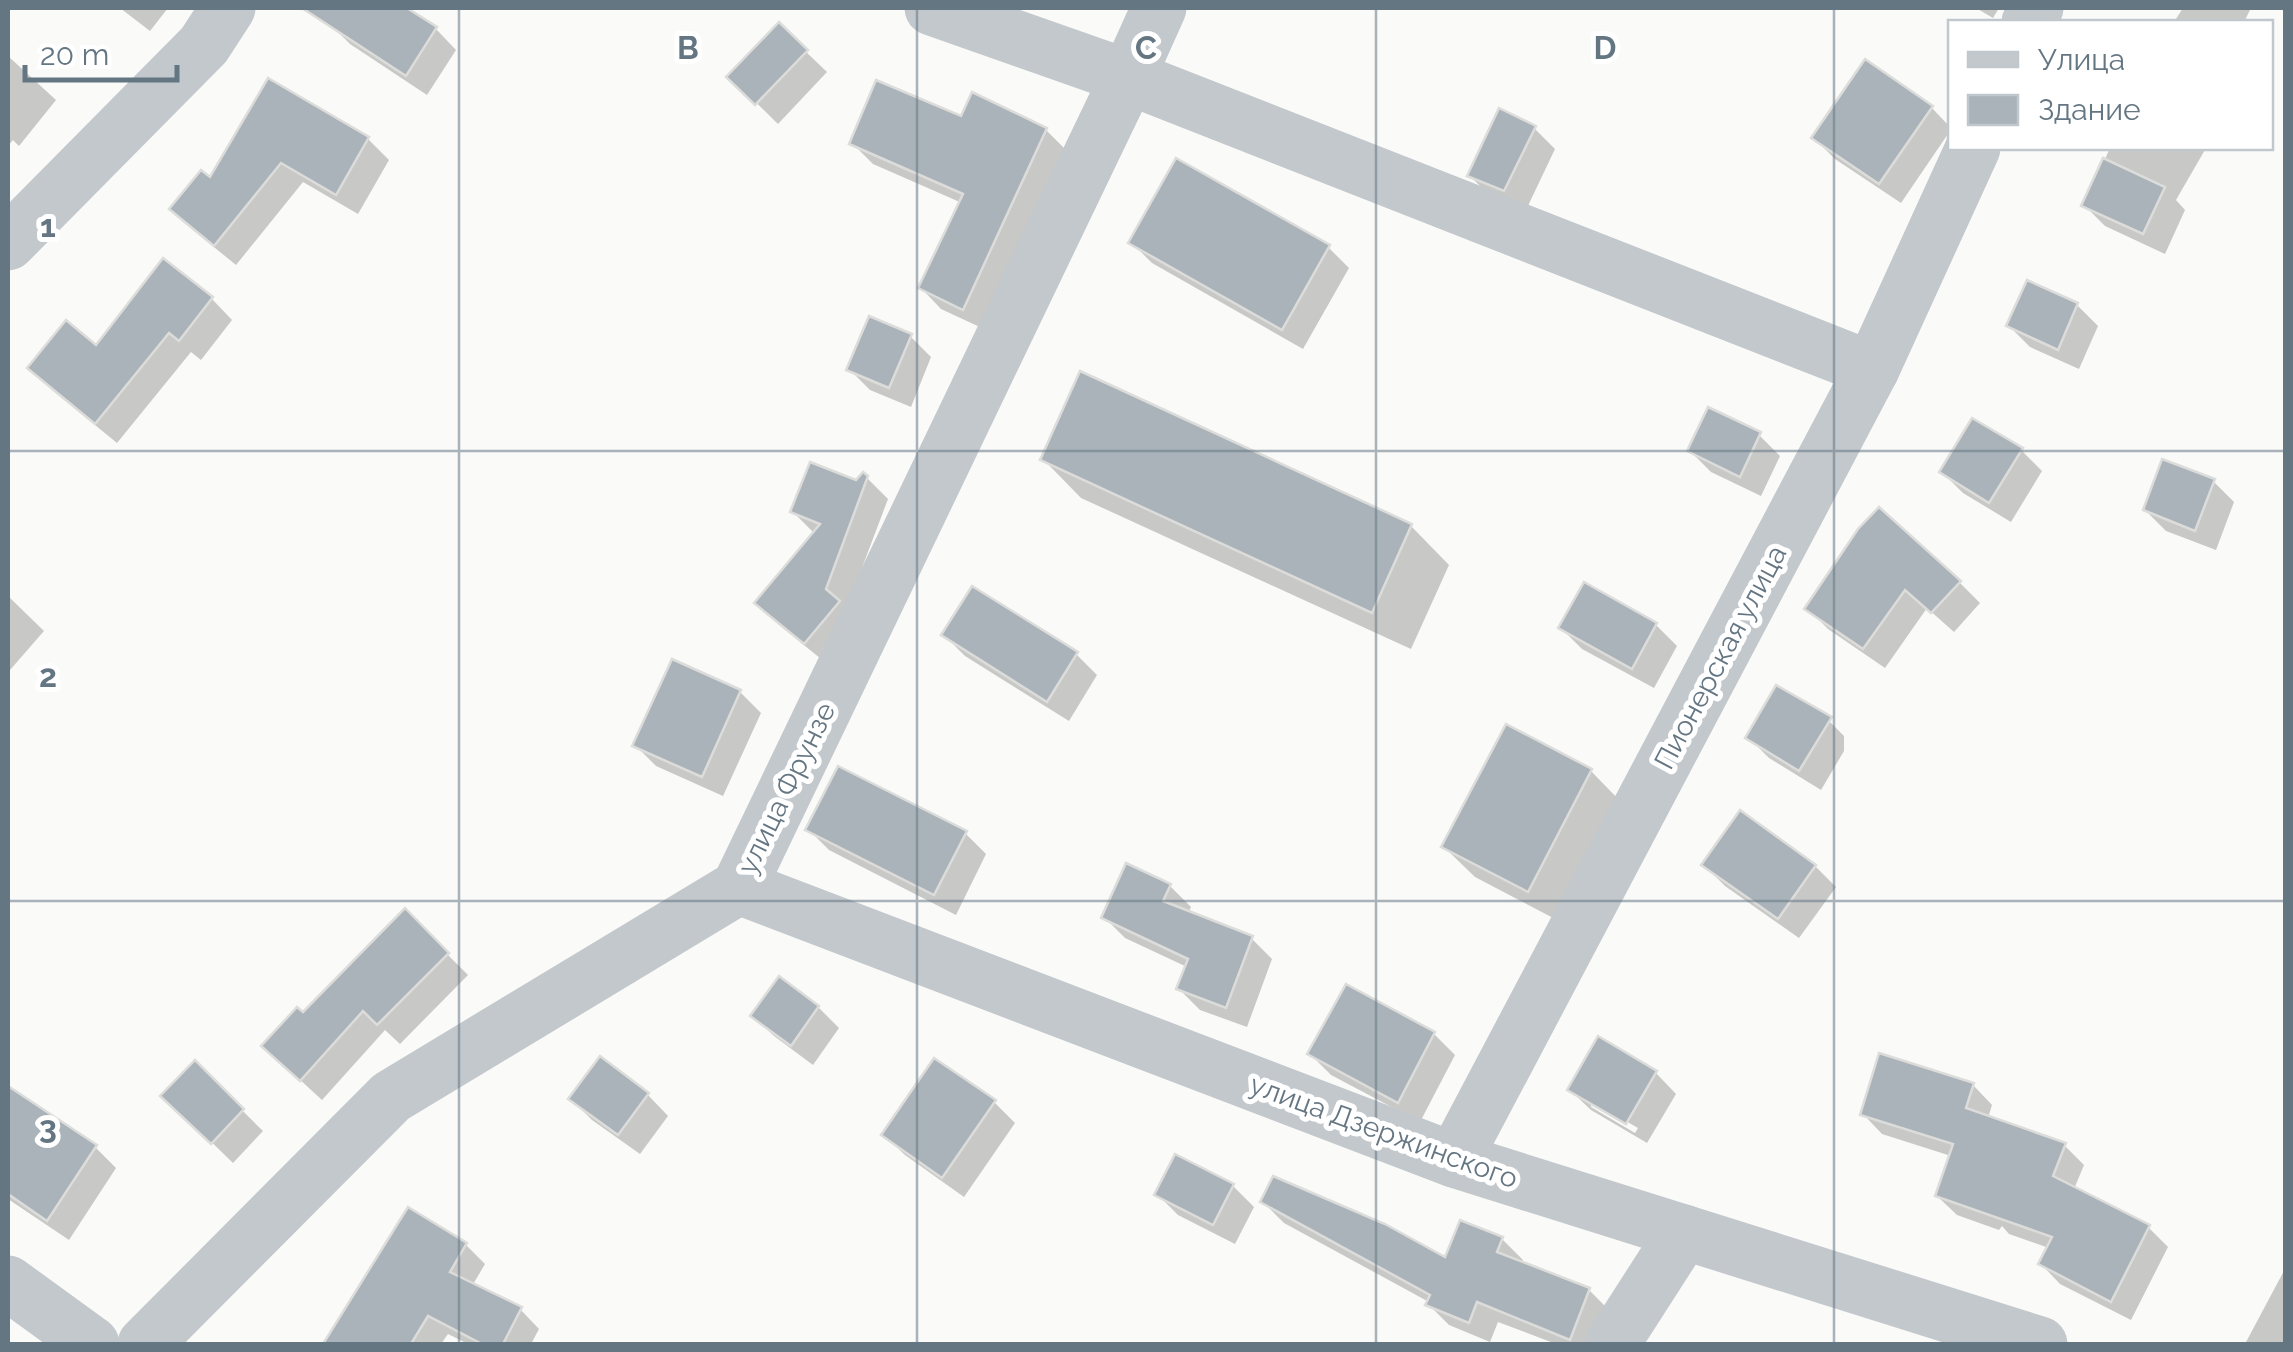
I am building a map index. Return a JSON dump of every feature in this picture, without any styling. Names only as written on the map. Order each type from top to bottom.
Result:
[{"type":"street","points":[[8,243],[204,45],[228,8]]},
{"type":"street","points":[[932,8],[1128,77],[1872,369]]},
{"type":"street","name":"улица Фрунзе","points":[[145,1344],[391,1096],[739,886],[1159,8]]},
{"type":"street","name":"Пионерская улица","points":[[1454,1160],[1872,369],[1972,150]]},
{"type":"street","name":"улица Дзержинского","points":[[739,886],[1454,1160],[2040,1344]]},
{"type":"street","points":[[1612,1344],[1684,1232]]},
{"type":"street","points":[[8,1282],[92,1344]]},
{"type":"building","points":[[302,8],[407,8],[437,27],[406,76]]},
{"type":"building","points":[[779,22],[808,50],[755,105],[726,77]]},
{"type":"building","points":[[1865,59],[1933,106],[1879,184],[1811,138]]},
{"type":"building","points":[[268,78],[369,137],[336,195],[281,163],[214,246],[169,209],[201,170],[210,177]]},
{"type":"building","points":[[876,80],[961,116],[972,92],[1047,128],[963,310],[918,288],[963,194],[849,144]]},
{"type":"building","points":[[1499,108],[1536,126],[1504,191],[1467,176]]},
{"type":"building","points":[[1176,158],[1330,245],[1282,330],[1128,243]]},
{"type":"building","points":[[2103,158],[2165,187],[2143,234],[2081,206]]},
{"type":"building","points":[[163,258],[213,297],[179,341],[169,333],[95,424],[27,368],[66,320],[96,345]]},
{"type":"building","points":[[2027,280],[2078,303],[2058,350],[2006,326]]},
{"type":"building","points":[[869,316],[912,334],[889,388],[846,370]]},
{"type":"building","points":[[1080,371],[1412,524],[1372,613],[1040,460]]},
{"type":"building","points":[[1708,407],[1761,432],[1740,477],[1687,451]]},
{"type":"building","points":[[1972,418],[2023,448],[1989,503],[1939,472]]},
{"type":"building","points":[[2162,459],[2215,479],[2195,531],[2143,510]]},
{"type":"building","points":[[810,462],[856,480],[863,472],[868,476],[826,589],[840,601],[804,644],[754,603],[820,524],[790,512]]},
{"type":"building","points":[[1879,507],[1961,581],[1931,613],[1905,590],[1863,649],[1804,609],[1858,529]]},
{"type":"building","points":[[1584,582],[1657,623],[1632,669],[1558,628]]},
{"type":"building","points":[[972,586],[1078,652],[1047,702],[941,635]]},
{"type":"building","points":[[672,659],[741,690],[702,777],[632,746]]},
{"type":"building","points":[[1776,685],[1832,717],[1799,771],[1745,738]]},
{"type":"building","points":[[1506,724],[1592,769],[1528,892],[1441,847]]},
{"type":"building","points":[[838,766],[967,831],[934,895],[805,830]]},
{"type":"building","points":[[1740,810],[1816,865],[1778,919],[1701,865]]},
{"type":"building","points":[[1126,863],[1171,884],[1163,901],[1253,936],[1226,1008],[1176,989],[1188,959],[1101,918]]},
{"type":"building","points":[[405,908],[449,953],[377,1025],[363,1011],[300,1081],[261,1046],[297,1007],[303,1012]]},
{"type":"building","points":[[779,976],[819,1006],[791,1046],[750,1016]]},
{"type":"building","points":[[1346,984],[1435,1032],[1398,1103],[1307,1054]]},
{"type":"building","points":[[1598,1036],[1657,1071],[1626,1124],[1567,1090]]},
{"type":"building","points":[[1879,1053],[1974,1083],[1966,1108],[2066,1143],[2053,1176],[2150,1225],[2111,1302],[2038,1264],[2052,1237],[1935,1196],[1953,1144],[1860,1115]]},
{"type":"building","points":[[600,1056],[649,1093],[618,1135],[568,1099]]},
{"type":"building","points":[[934,1058],[996,1100],[942,1178],[881,1135]]},
{"type":"building","points":[[195,1060],[244,1109],[211,1144],[160,1096]]},
{"type":"building","points":[[8,1086],[97,1145],[47,1221],[8,1194]]},
{"type":"building","points":[[1175,1154],[1234,1184],[1213,1225],[1154,1195]]},
{"type":"building","points":[[1273,1176],[1385,1224],[1445,1257],[1460,1220],[1503,1237],[1497,1252],[1590,1288],[1570,1340],[1477,1302],[1469,1323],[1425,1305],[1430,1295],[1260,1202]]},
{"type":"building","points":[[408,1207],[467,1243],[450,1272],[522,1307],[503,1344],[482,1344],[428,1316],[411,1344],[323,1344]]}]
